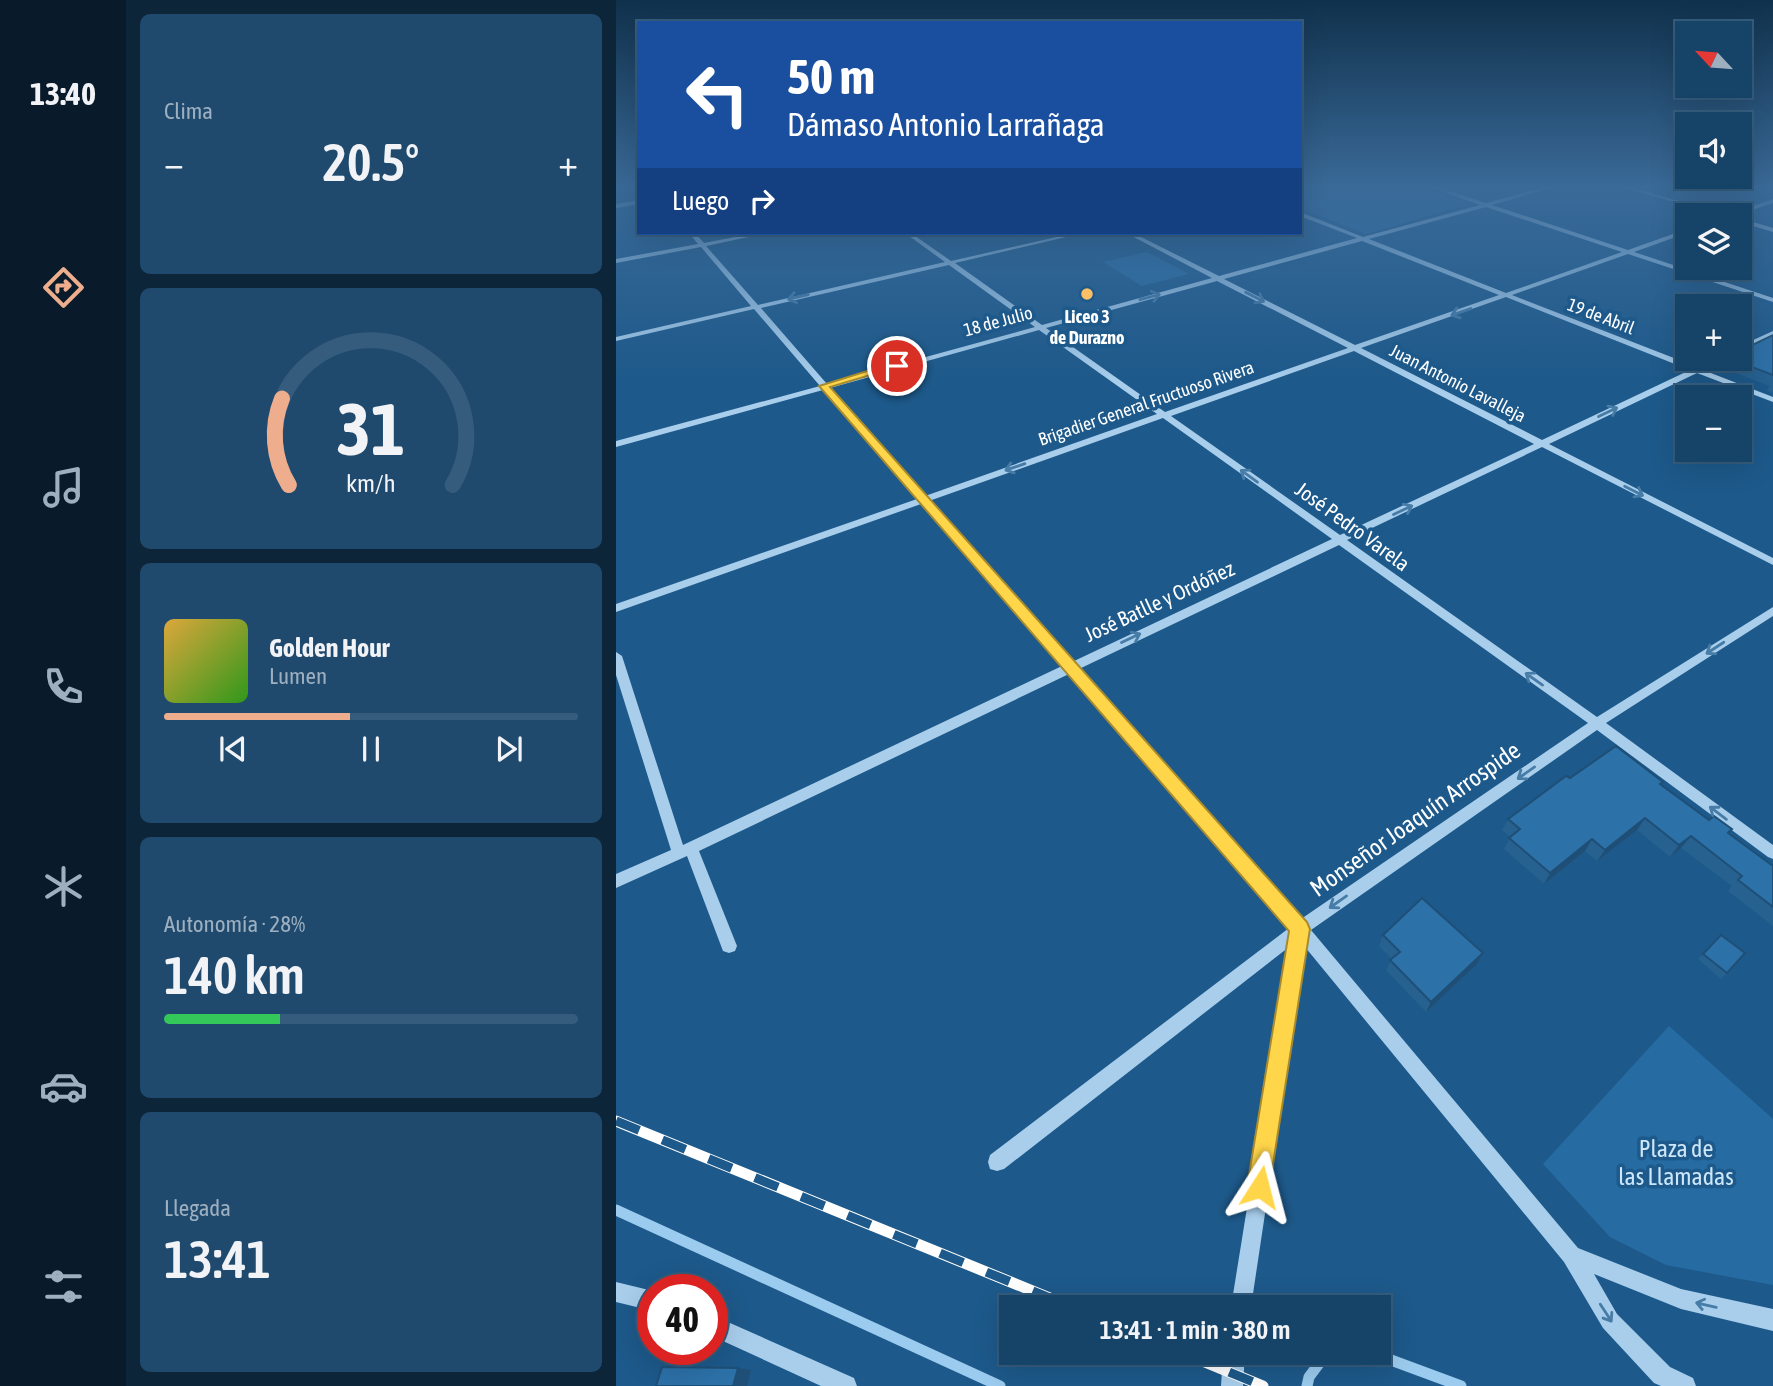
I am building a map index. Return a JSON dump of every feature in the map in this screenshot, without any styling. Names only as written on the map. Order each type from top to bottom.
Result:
[{"type":"street","points":[[616,261],[666,252]]},
{"type":"street","points":[[708,252],[1300,929],[1571,1255],[1610,1321],[1662,1375],[1685,1386]]},
{"type":"street","name":"José Pedro Varela","points":[[935,252],[1597,723],[1773,853]]},
{"type":"street","points":[[616,339],[1000,252]]},
{"type":"street","name":"Juan Antonio Lavalleja","points":[[1166,252],[1773,562]]},
{"type":"street","name":"18 de Julio","points":[[616,444],[1322,252]]},
{"type":"street","name":"19 de Abril","points":[[1395,252],[1675,361]]},
{"type":"street","points":[[1623,252],[1773,300]]},
{"type":"street","name":"Brigadier General Fructuoso Rivera","points":[[616,608],[1631,252]]},
{"type":"street","points":[[1752,343],[1773,333]]},
{"type":"street","name":"José Batlle y Ordóñez","points":[[616,881],[685,851],[1695,371]]},
{"type":"street","name":"19 de Abril","points":[[1700,371],[1773,400]]},
{"type":"street","name":"Monseñor Joaquín Arrospide","points":[[997,1162],[1300,929],[1597,723],[1773,611]]},
{"type":"street","points":[[616,656],[685,851],[729,947]]},
{"type":"street","points":[[1243,1295],[1300,929]]},
{"type":"street","points":[[1571,1255],[1681,1299],[1773,1320]]},
{"type":"street","points":[[616,1292],[637,1297]]},
{"type":"street","points":[[728,1332],[846,1386]]},
{"type":"street","points":[[1232,1386],[1233,1365]]},
{"type":"green space","points":[[1147,252],[1189,274],[1142,286],[1103,262]]},
{"type":"green space","name":"Plaza de las Llamadas","points":[[1669,1026],[1773,1119],[1773,1285],[1666,1265],[1610,1237],[1543,1164]]},
{"type":"building","points":[[1773,335],[1773,375],[1752,367],[1752,345]]},
{"type":"building","points":[[1616,746],[1663,782],[1660,784],[1709,820],[1714,816],[1732,829],[1728,833],[1773,866],[1773,907],[1738,880],[1742,876],[1691,836],[1679,845],[1645,818],[1605,850],[1592,839],[1550,873],[1509,838],[1520,829],[1508,819],[1566,776],[1570,778]]},
{"type":"building","points":[[1422,898],[1483,953],[1431,1002],[1390,960],[1400,952],[1383,935]]},
{"type":"building","points":[[1721,935],[1745,953],[1727,973],[1703,954]]},
{"type":"building","points":[[662,1367],[738,1368],[733,1386],[656,1386]]},
{"type":"waterway","points":[[616,1210],[1000,1386]]},
{"type":"waterway","points":[[1391,1360],[1461,1386]]},
{"type":"waterway","points":[[1307,1386],[1309,1377],[1318,1365]]},
{"type":"railway","points":[[616,1121],[1043,1295]]},
{"type":"railway","points":[[1212,1365],[1263,1386]]},
{"type":"place","name":"Liceo 3 de Durazno","points":[[1087,294]]},
{"type":"route","points":[[897,366],[824,386],[1300,929],[1260,1187]]}]
